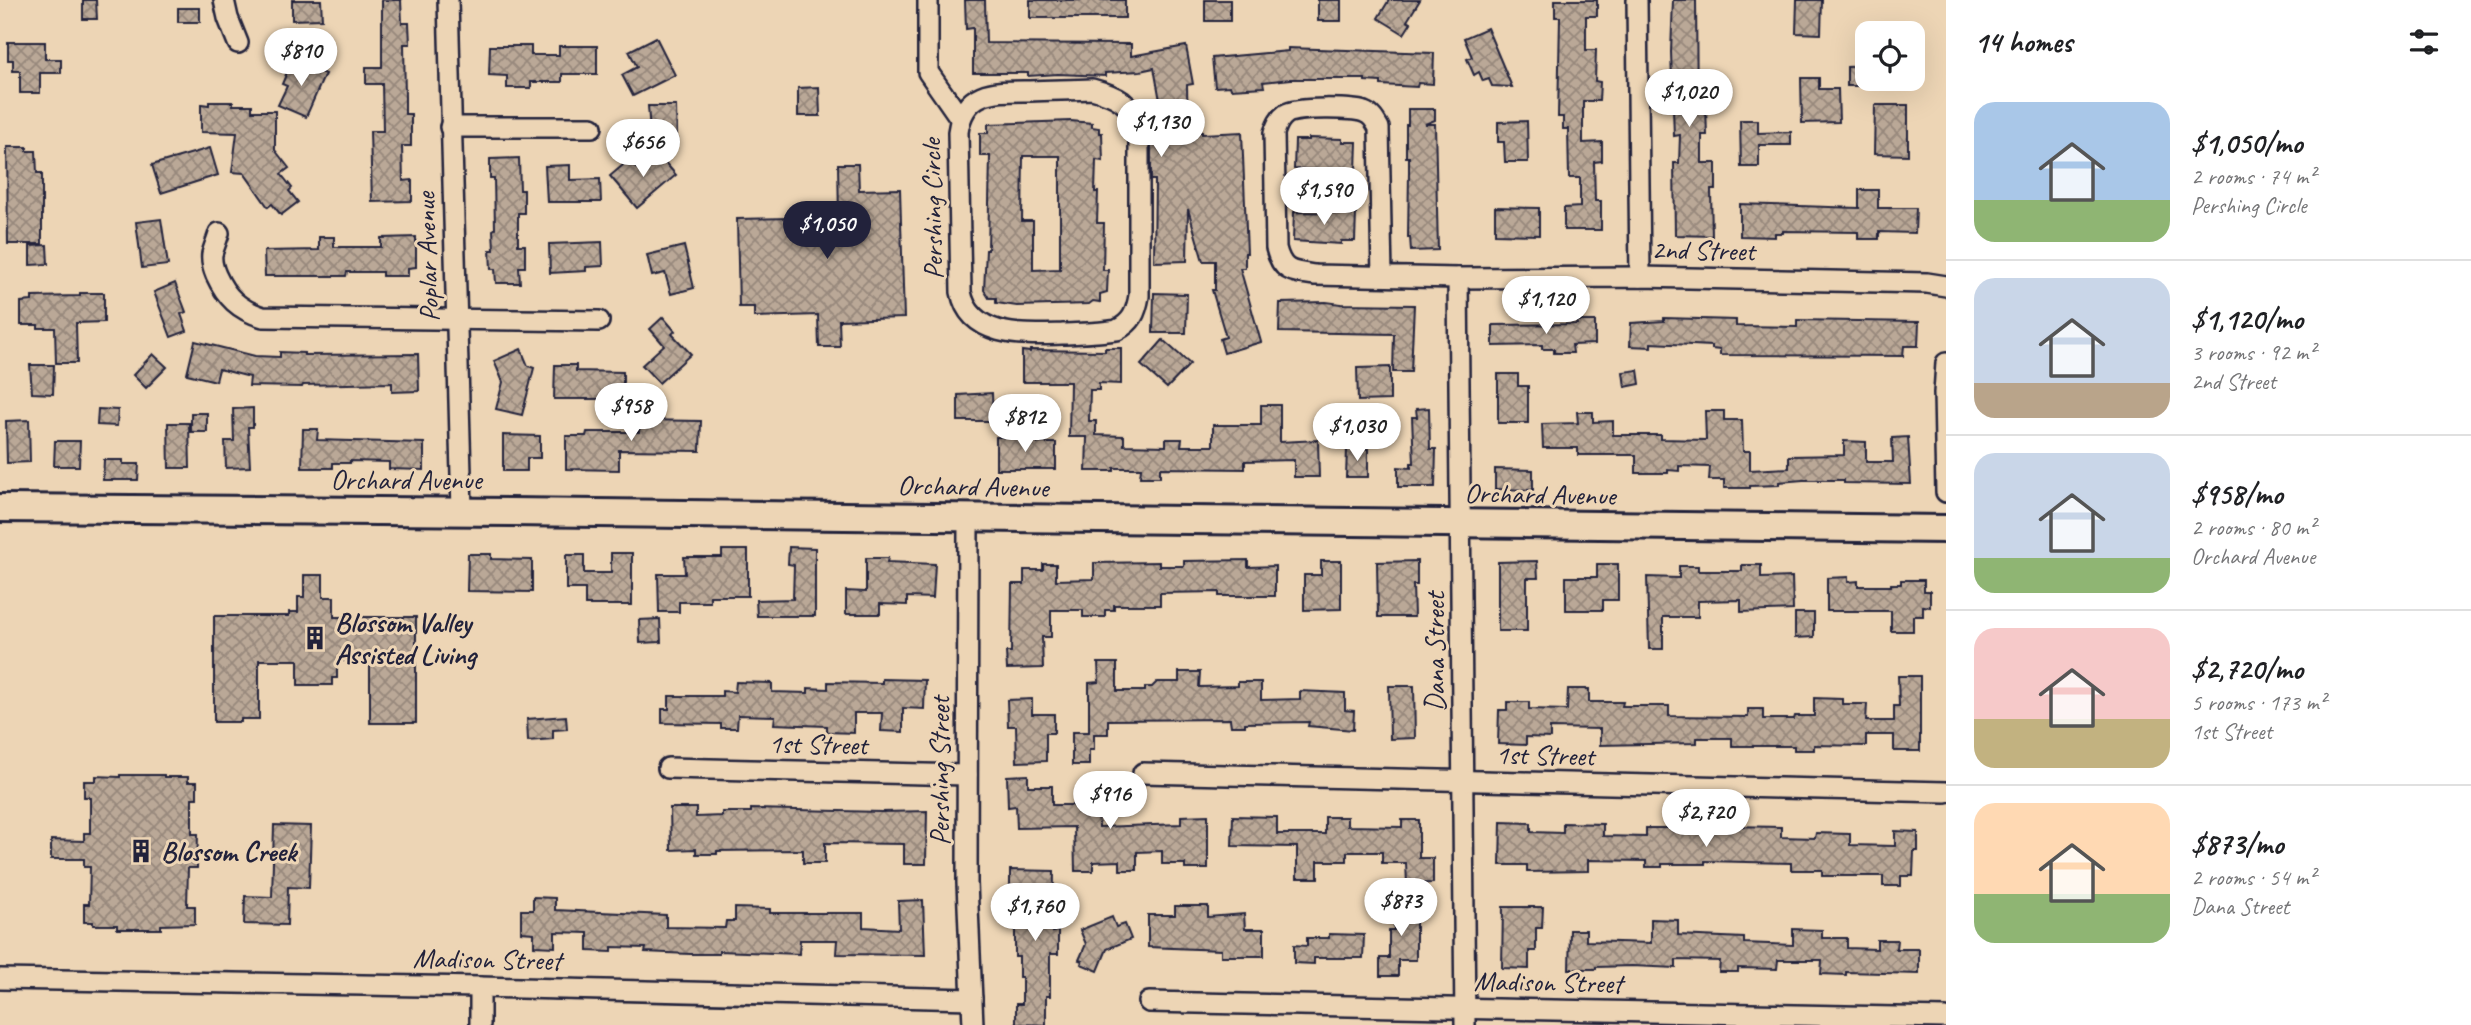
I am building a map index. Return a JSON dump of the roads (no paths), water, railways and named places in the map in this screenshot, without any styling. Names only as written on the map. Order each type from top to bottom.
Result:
[{"type":"street","points":[[225,0],[228,18],[238,43]]},
{"type":"street","name":"Poplar Avenue","points":[[448,0],[462,511]]},
{"type":"street","name":"Pershing Circle","points":[[928,0],[928,72],[960,118],[961,292],[964,303],[984,324],[1014,335],[1100,332],[1117,330],[1128,324],[1136,312],[1139,296],[1139,128],[1134,113],[1118,98],[1092,89],[995,91],[972,101],[960,118]]},
{"type":"street","points":[[1637,0],[1640,277]]},
{"type":"street","name":"2nd Street","points":[[1382,276],[1379,128],[1374,119],[1367,113],[1354,110],[1295,111],[1286,114],[1278,122],[1274,133],[1276,248],[1279,261],[1293,272],[1315,275],[1458,278],[1640,277],[1927,283],[1946,286]]},
{"type":"street","points":[[450,127],[592,127]]},
{"type":"street","points":[[219,233],[212,255],[212,265],[224,292],[250,313],[263,317],[598,321]]},
{"type":"street","name":"Dana Street","points":[[1458,278],[1465,1017]]},
{"type":"street","points":[[1946,363],[1946,492]]},
{"type":"street","name":"Orchard Avenue","points":[[0,508],[1946,529]]},
{"type":"street","name":"Pershing Street","points":[[968,517],[967,883],[973,1025]]},
{"type":"street","name":"1st Street","points":[[668,768],[967,775]]},
{"type":"street","name":"1st Street","points":[[1143,773],[1946,792]]},
{"type":"street","name":"Madison Street","points":[[0,979],[480,986],[972,999]]},
{"type":"street","points":[[480,986],[480,1025]]},
{"type":"street","name":"Madison Street","points":[[1149,1002],[1465,1017],[1946,1018]]},
{"type":"place","name":"Blossom Valley Assisted Living","points":[[315,638]]},
{"type":"place","name":"Blossom Creek","points":[[141,851]]}]
